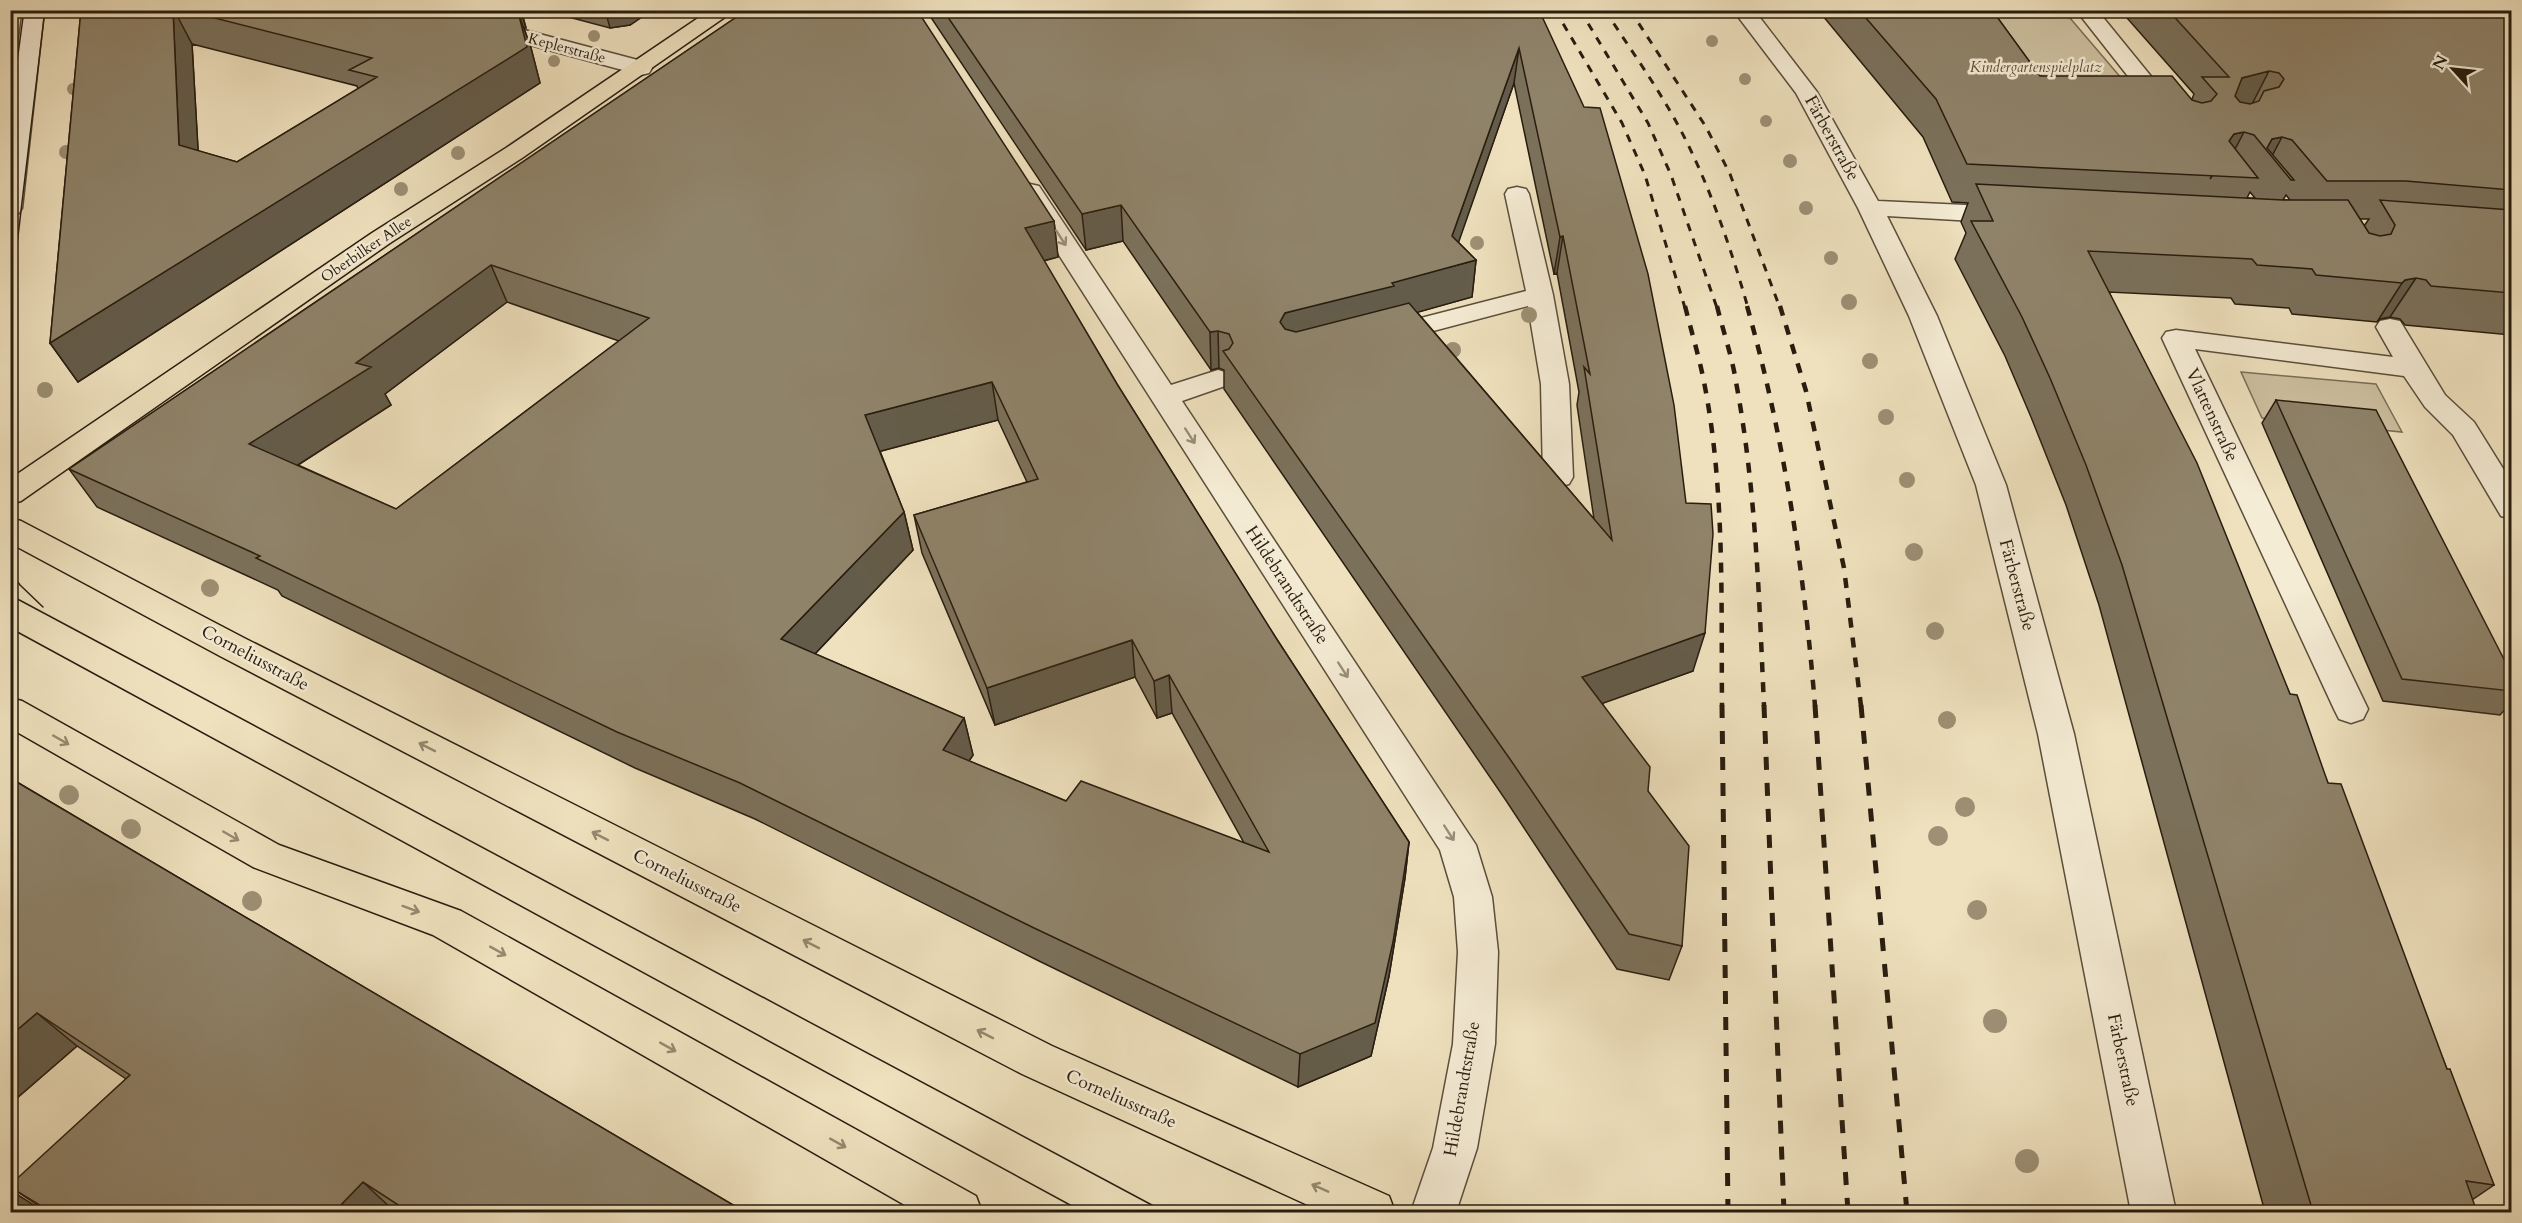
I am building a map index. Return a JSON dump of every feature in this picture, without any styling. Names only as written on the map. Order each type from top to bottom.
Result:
[{"type":"main road","name":"Oberbilker Allee","points":[[10,494],[381,238],[514,153],[725,10]]},
{"type":"main road","name":"Corneliusstraße","points":[[10,529],[243,652],[1036,1060],[1373,1212]]},
{"type":"main road","points":[[10,711],[266,856],[447,922],[960,1212]]},
{"type":"street","points":[[10,208],[34,10]]},
{"type":"street","name":"Keplerstraße","points":[[423,10],[641,68]]},
{"type":"street","name":"Färberstraße","points":[[1743,10],[1806,92],[1870,208],[1923,316],[1991,484],[2056,734],[2154,1212]]},
{"type":"street","points":[[2086,10],[2184,130]]},
{"type":"street","name":"Hildebrandtstraße","points":[[1017,170],[1457,845],[1473,897],[1477,941],[1474,1044],[1455,1148],[1434,1212]]},
{"type":"street","points":[[1517,194],[1540,295],[1555,384],[1558,477]]},
{"type":"street","points":[[1870,208],[2037,217]]},
{"type":"street","points":[[1362,341],[1540,295]]},
{"type":"street","points":[[2390,327],[2434,401],[2464,429],[2511,509]]},
{"type":"street","name":"Vlattenstraße","points":[[2351,709],[2176,338],[2413,368]]},
{"type":"street","points":[[1165,397],[1218,379]]},
{"type":"green space","name":"Kindergartenspielplatz","points":[[2064,11],[2151,113],[2072,113],[1957,15]]},
{"type":"green space","points":[[2241,372],[2376,384],[2402,432],[2262,418]]},
{"type":"building","points":[[81,10],[173,10],[179,145],[237,162],[377,77],[349,70],[372,58],[183,10],[512,10],[518,12],[527,47],[50,343]]},
{"type":"building","points":[[747,10],[917,10],[1054,221],[1025,228],[1117,384],[1276,638],[1409,842],[1393,942],[1375,1023],[1300,1054],[1032,927],[740,783],[617,732],[256,558],[260,556],[69,469]],"holes":[[[491,265],[649,318],[396,509],[249,444],[371,367],[356,363]],[[992,382],[1038,479],[914,515],[987,688],[1132,640],[1154,681],[1169,675],[1269,852],[1081,781],[1066,801],[943,750],[964,718],[781,639],[904,512],[865,415]]]},
{"type":"building","points":[[943,10],[1539,10],[1584,107],[1600,108],[1648,274],[1674,405],[1686,503],[1711,504],[1713,534],[1705,633],[1582,677],[1650,767],[1648,791],[1689,846],[1682,946],[1629,934],[1512,762],[1223,351],[1229,349],[1233,343],[1229,334],[1218,331],[1210,332],[1121,205],[1082,214]],"holes":[[[1519,48],[1560,237],[1563,236],[1590,374],[1584,367],[1612,540],[1409,303],[1296,332],[1285,329],[1280,322],[1285,313],[1394,286],[1392,283],[1476,260],[1452,236]]]},
{"type":"building","points":[[1859,10],[1992,10],[2040,76],[2172,76],[2192,100],[2202,103],[2211,101],[2217,94],[2202,77],[2229,77],[2168,10],[2511,10],[2511,190],[2406,181],[2327,181],[2292,140],[2282,137],[2272,139],[2267,148],[2294,180],[2291,180],[2254,135],[2244,132],[2234,134],[2229,141],[2258,178],[1967,164],[1936,99]],"holes":[[[2269,71],[2279,73],[2284,79],[2279,87],[2264,91],[2259,101],[2250,104],[2240,102],[2235,96],[2242,78]]]},
{"type":"building","points":[[1976,184],[2283,200],[2348,200],[2369,233],[2380,236],[2391,234],[2395,225],[2380,200],[2511,210],[2511,293],[2431,286],[2426,280],[2416,278],[2405,280],[2402,283],[2316,275],[2312,269],[2257,265],[2252,259],[2088,251],[2197,463],[2290,694],[2297,695],[2328,783],[2341,784],[2447,1069],[2450,1069],[2494,1185],[2466,1181],[2477,1212],[2313,1212],[2122,565],[2086,465],[2050,378],[2022,317],[1971,221],[1993,221]]},
{"type":"building","points":[[2276,400],[2376,410],[2511,673],[2511,691],[2402,679]]},
{"type":"building","points":[[10,778],[745,1212],[409,1212],[363,1182],[334,1212],[51,1212],[10,1185],[130,1075],[37,1013],[10,1036]]},
{"type":"tram line","points":[[10,114],[24,10]]},
{"type":"tram line","points":[[10,303],[45,10]]},
{"type":"tram line","points":[[10,571],[20,585],[43,607]]},
{"type":"tram line","points":[[10,595],[1165,1212]]},
{"type":"tram line","points":[[10,628],[1083,1212]]},
{"type":"railway","points":[[1555,10],[1622,123],[1645,175],[1685,308]]},
{"type":"railway","points":[[1580,10],[1648,123],[1671,175],[1717,308]]},
{"type":"railway","points":[[1605,10],[1662,97],[1690,148],[1718,215],[1748,308]]},
{"type":"railway","points":[[1630,10],[1706,127],[1730,174],[1780,308]]},
{"type":"railway","points":[[1685,306],[1703,377],[1715,458],[1720,541],[1722,706]]},
{"type":"railway","points":[[1717,306],[1734,372],[1748,462],[1756,543],[1764,706]]},
{"type":"railway","points":[[1747,306],[1772,405],[1791,504],[1805,605],[1815,706]]},
{"type":"railway","points":[[1780,306],[1806,391],[1844,568],[1861,706]]},
{"type":"railway","points":[[1722,705],[1728,1212]]},
{"type":"railway","points":[[1764,705],[1784,1212]]},
{"type":"railway","points":[[1815,705],[1848,1212]]},
{"type":"railway","points":[[1861,705],[1907,1212]]}]
